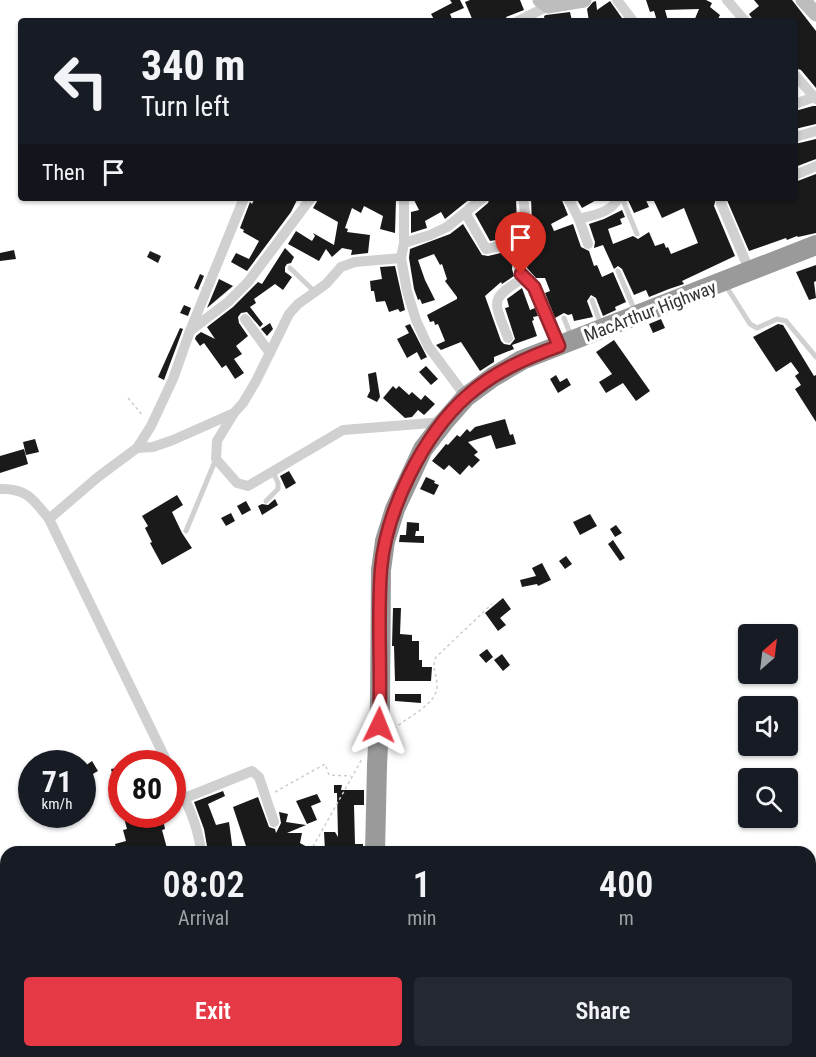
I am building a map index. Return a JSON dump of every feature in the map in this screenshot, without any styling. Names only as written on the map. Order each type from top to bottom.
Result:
[{"type":"highway","name":"MacArthur Highway","points":[[375,846],[371,761],[380,705],[381,570],[385,541],[395,509],[423,449],[466,397],[493,377],[522,360],[816,245]]},
{"type":"main road","points":[[544,3],[584,0]]},
{"type":"main road","points":[[803,0],[816,14]]},
{"type":"street","points":[[617,0],[631,18]]},
{"type":"street","points":[[728,0],[743,18]]},
{"type":"street","points":[[533,18],[544,3]]},
{"type":"street","points":[[798,78],[815,98],[798,103]]},
{"type":"street","points":[[798,136],[816,131]]},
{"type":"street","points":[[798,174],[816,166]]},
{"type":"street","points":[[49,519],[98,477],[137,448],[152,426],[243,201]]},
{"type":"street","points":[[190,331],[228,303],[248,282],[309,201]]},
{"type":"street","points":[[404,201],[404,243],[401,258],[407,291],[416,320],[428,346],[466,397]]},
{"type":"street","points":[[404,243],[447,227],[480,201]]},
{"type":"street","points":[[524,201],[526,212],[525,228],[519,269],[524,278],[534,287],[566,343]]},
{"type":"street","points":[[570,201],[588,244]]},
{"type":"street","points":[[579,219],[607,210],[618,201]]},
{"type":"street","points":[[721,203],[750,272]]},
{"type":"street","points":[[466,214],[486,249],[500,246]]},
{"type":"street","points":[[401,258],[355,262],[341,267],[315,292],[298,304],[289,314],[243,403],[217,441],[216,459],[237,483],[248,486],[343,430],[444,422]]},
{"type":"street","points":[[508,338],[497,308],[498,297],[503,290],[524,278]]},
{"type":"street","points":[[245,319],[270,353]]},
{"type":"street","points":[[137,448],[153,447],[173,440],[234,413]]},
{"type":"street","points":[[0,489],[20,491],[32,497],[49,519],[161,750]]},
{"type":"street","points":[[186,798],[252,771],[259,777],[274,822]]},
{"type":"street","points":[[186,800],[194,817],[200,846]]},
{"type":"lane","points":[[621,201],[637,234]]},
{"type":"lane","points":[[291,268],[315,292]]},
{"type":"lane","points":[[618,271],[636,316]]},
{"type":"lane","points":[[723,282],[750,324],[758,328],[777,319],[786,321],[816,357]]},
{"type":"lane","points":[[592,300],[603,329]]},
{"type":"lane","points":[[564,318],[566,343]]},
{"type":"lane","points":[[186,531],[216,459]]},
{"type":"lane","points":[[266,501],[278,489],[273,472]]},
{"type":"path","points":[[128,398],[152,426]]},
{"type":"path","points":[[390,734],[398,725],[424,708],[436,693],[438,686],[433,664],[436,657],[492,604]]},
{"type":"path","points":[[313,846],[352,776],[371,761]]},
{"type":"path","points":[[266,797],[325,764],[329,775],[352,776]]},
{"type":"building","points":[[450,0],[460,0],[464,8],[450,14],[452,18],[433,18],[431,14],[452,3]]},
{"type":"building","points":[[470,0],[520,0],[524,10],[506,18],[472,18],[465,2]]},
{"type":"building","points":[[646,0],[706,0],[712,3],[710,7],[720,15],[718,18],[695,18],[699,9],[665,10],[667,18],[656,18],[654,11],[650,12]]},
{"type":"building","points":[[754,0],[792,0],[816,31],[816,88],[798,69],[798,18],[752,18],[749,14],[759,6]]},
{"type":"building","points":[[596,1],[597,10],[610,1],[622,18],[588,18],[587,9]]},
{"type":"building","points":[[570,12],[571,18],[544,18],[546,15]]},
{"type":"building","points":[[816,106],[816,124],[798,128],[798,110]]},
{"type":"building","points":[[816,139],[816,159],[798,166],[798,143]]},
{"type":"building","points":[[816,174],[816,233],[787,240],[786,238],[749,251],[727,201],[798,201],[798,181]]},
{"type":"building","points":[[254,201],[296,201],[291,212],[247,271],[231,262],[236,253],[249,259],[259,241],[240,228],[250,202],[252,204]]},
{"type":"building","points":[[317,201],[396,201],[395,233],[380,229],[383,216],[364,206],[361,213],[352,208],[345,228],[348,229],[347,232],[370,235],[368,253],[351,255],[352,250],[342,248],[332,257],[326,249],[319,261],[288,244],[296,231],[312,241],[315,236],[313,233],[334,245],[338,222],[313,208]]},
{"type":"building","points":[[414,201],[467,201],[445,219],[441,212],[425,221],[427,228],[411,233],[411,212],[419,210]]},
{"type":"building","points":[[489,201],[516,201],[516,237],[507,243],[514,252],[512,269],[514,276],[502,284],[501,282],[485,296],[501,341],[510,345],[515,339],[505,308],[509,307],[507,299],[522,288],[530,310],[535,308],[538,316],[533,317],[532,321],[537,336],[512,345],[514,349],[494,357],[494,362],[480,371],[461,342],[441,350],[436,345],[445,341],[438,324],[435,325],[434,321],[430,322],[427,315],[457,299],[445,281],[447,279],[442,264],[440,265],[434,254],[418,260],[435,300],[422,304],[414,289],[409,258],[410,249],[450,234],[463,224],[482,255],[505,252],[506,241],[502,239],[490,241],[475,214]]},
{"type":"building","points":[[531,201],[562,201],[568,215],[551,224],[554,231],[573,224],[581,247],[589,251],[594,266],[597,265],[602,277],[613,272],[626,302],[603,316],[596,298],[591,295],[587,301],[593,317],[574,321],[572,314],[564,313],[555,318],[545,293],[550,291],[545,278],[536,278],[527,268],[532,225]]},
{"type":"building","points":[[578,201],[595,201],[582,208]]},
{"type":"building","points":[[628,201],[646,201],[649,207],[634,213]]},
{"type":"building","points":[[654,201],[715,201],[714,206],[735,256],[682,281],[684,284],[649,297],[646,290],[634,295],[622,269],[618,266],[614,269],[603,245],[594,248],[595,242],[589,224],[622,210],[625,217],[620,219],[622,224],[608,229],[613,244],[633,236],[638,239],[649,232],[655,246],[664,243],[671,254],[698,243],[684,208],[662,218]]},
{"type":"building","points":[[285,248],[294,257],[285,267],[285,272],[292,277],[283,290],[275,284],[254,299],[256,303],[250,307],[263,324],[260,327],[247,312],[241,313],[238,317],[239,323],[248,336],[236,346],[242,354],[234,359],[244,373],[235,379],[226,365],[222,368],[204,343],[200,346],[195,339],[196,336],[201,332],[215,339],[207,327],[233,307],[258,282],[262,284]]},
{"type":"building","points":[[14,250],[16,259],[0,261],[0,253]]},
{"type":"building","points":[[150,251],[161,256],[158,263],[147,257]]},
{"type":"building","points":[[816,265],[816,281],[814,282],[816,298],[809,300],[796,272]]},
{"type":"building","points":[[395,266],[405,310],[400,312],[398,309],[389,312],[385,301],[376,302],[370,281],[382,279],[380,267]]},
{"type":"building","points":[[200,274],[204,276],[198,290],[194,288]]},
{"type":"building","points":[[219,279],[233,286],[207,308]]},
{"type":"building","points":[[184,305],[191,308],[188,316],[180,313]]},
{"type":"building","points":[[661,319],[665,328],[653,333],[649,324]]},
{"type":"building","points":[[270,323],[273,329],[267,336],[261,329]]},
{"type":"building","points":[[410,324],[427,357],[421,360],[417,352],[407,358],[397,339],[409,333],[405,326]]},
{"type":"building","points":[[778,324],[783,325],[814,376],[816,375],[816,422],[795,389],[801,385],[795,376],[799,373],[791,362],[776,372],[753,337]]},
{"type":"building","points":[[180,328],[183,329],[164,380],[158,377]]},
{"type":"building","points":[[614,340],[650,391],[636,401],[623,383],[606,393],[599,382],[612,374],[596,352]]},
{"type":"building","points":[[426,366],[438,379],[431,385],[419,372]]},
{"type":"building","points":[[376,372],[380,397],[377,402],[367,397],[370,391],[368,374]]},
{"type":"building","points":[[556,375],[560,382],[567,378],[571,385],[558,393],[550,379]]},
{"type":"building","points":[[393,386],[396,389],[399,386],[409,395],[412,392],[421,400],[425,395],[435,404],[424,415],[418,410],[412,417],[405,418],[383,398]]},
{"type":"building","points":[[505,419],[510,435],[513,434],[516,444],[496,449],[491,435],[468,442],[478,452],[474,455],[480,460],[472,468],[469,465],[460,475],[449,465],[444,470],[432,461],[446,444],[448,445],[457,435],[460,437],[467,429],[470,432],[475,427]]},
{"type":"building","points":[[35,439],[39,452],[26,455],[23,442]]},
{"type":"building","points":[[24,449],[28,464],[0,473],[0,456]]},
{"type":"building","points":[[289,471],[296,483],[286,489],[280,476]]},
{"type":"building","points":[[426,477],[439,485],[434,495],[420,489]]},
{"type":"building","points":[[177,495],[183,505],[172,512],[192,548],[162,565],[150,543],[152,542],[145,528],[148,526],[142,516]]},
{"type":"building","points":[[275,499],[278,505],[262,515],[258,506],[268,505]]},
{"type":"building","points":[[246,501],[251,510],[242,515],[237,506]]},
{"type":"building","points":[[231,513],[235,521],[226,526],[221,518]]},
{"type":"building","points":[[590,514],[597,526],[580,535],[573,522]]},
{"type":"building","points":[[407,522],[419,523],[419,531],[416,531],[415,536],[424,536],[424,543],[399,542],[400,535],[406,535]]},
{"type":"building","points":[[616,525],[622,533],[615,537],[610,529]]},
{"type":"building","points":[[613,540],[625,558],[620,561],[608,544]]},
{"type":"building","points":[[566,556],[572,564],[565,569],[559,561]]},
{"type":"building","points":[[542,563],[551,580],[538,586],[537,584],[522,587],[520,580],[536,576],[532,568]]},
{"type":"building","points":[[503,598],[511,609],[500,618],[506,625],[498,631],[485,613]]},
{"type":"building","points":[[393,608],[401,608],[400,634],[412,635],[412,641],[419,641],[419,660],[422,660],[422,667],[432,667],[431,681],[395,681],[394,646],[392,646]]},
{"type":"building","points":[[487,649],[493,657],[486,663],[479,655]]},
{"type":"building","points":[[502,654],[510,665],[503,671],[494,660]]},
{"type":"building","points":[[395,694],[421,694],[421,703],[395,701]]},
{"type":"building","points":[[334,785],[342,785],[341,790],[364,790],[364,805],[354,805],[355,844],[363,844],[363,846],[325,846],[324,832],[335,832],[338,837],[337,793],[334,793]]},
{"type":"building","points":[[223,791],[225,796],[208,804],[216,825],[229,822],[232,846],[207,846],[204,829],[194,802]]},
{"type":"building","points":[[317,794],[321,802],[311,806],[317,820],[307,824],[296,801]]},
{"type":"building","points":[[258,797],[269,827],[275,829],[276,833],[281,823],[279,812],[288,814],[286,822],[306,825],[287,833],[302,833],[300,843],[305,846],[246,846],[233,807]]},
{"type":"building","points":[[165,828],[162,830],[166,846],[116,846],[115,844],[126,841],[123,830]]},
{"type":"route","points":[[379,725],[381,570],[385,541],[408,479],[423,449],[466,397],[493,377],[522,360],[559,346],[534,287],[521,274]]}]
